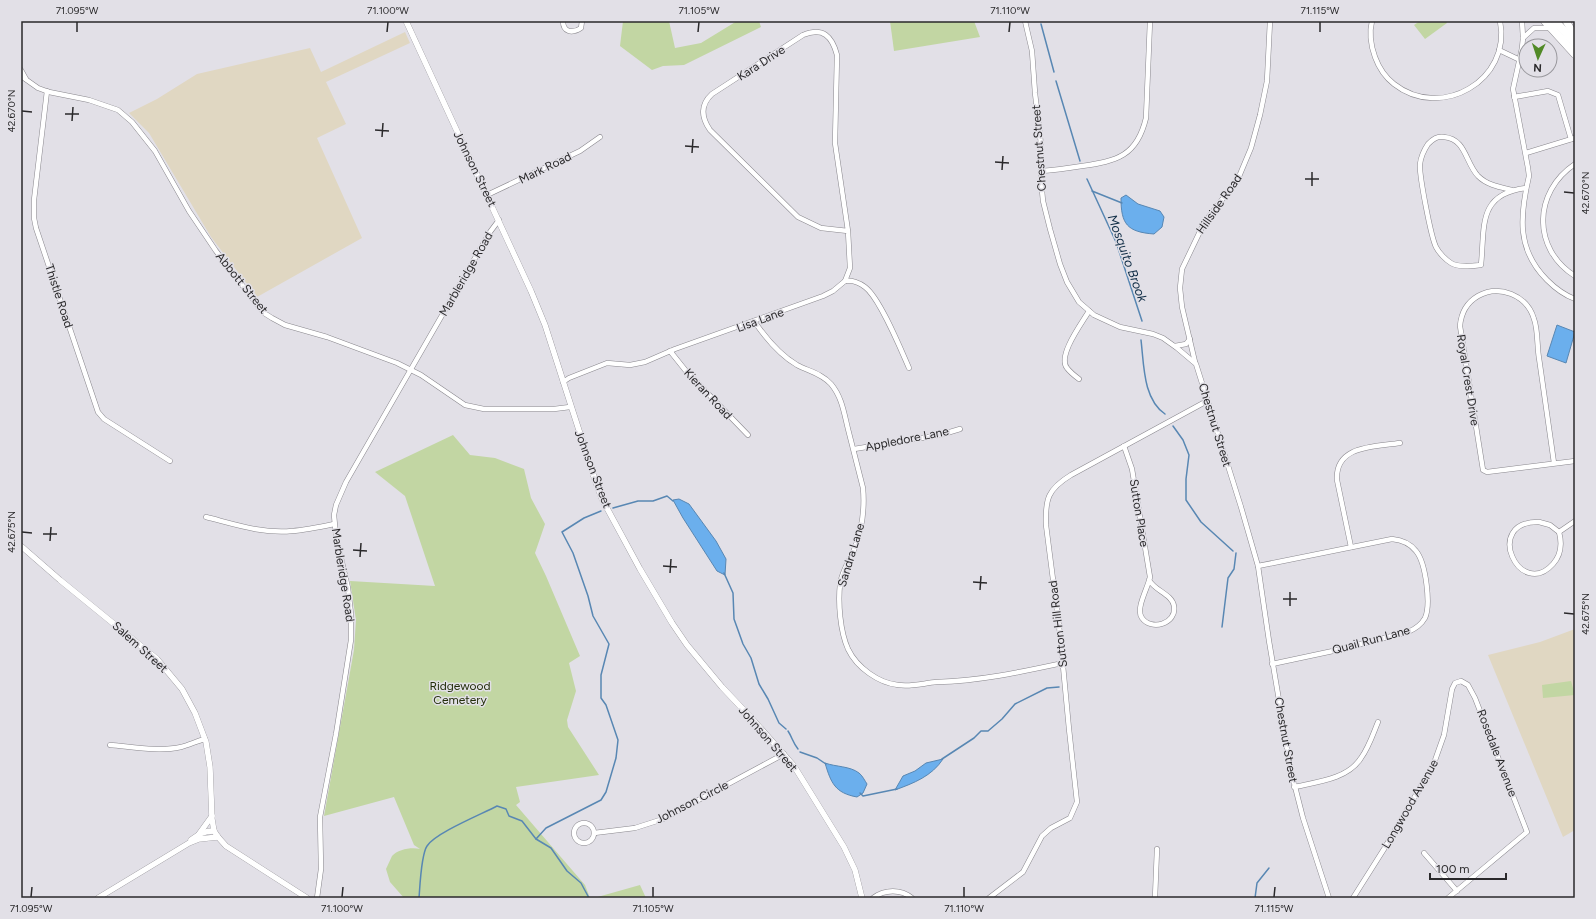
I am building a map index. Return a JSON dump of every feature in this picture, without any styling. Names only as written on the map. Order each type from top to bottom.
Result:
[{"type":"highway","points":[[1545,21],[1553,24],[1575,43]]},
{"type":"highway","points":[[1553,24],[1575,54]]},
{"type":"main road","points":[[1562,21],[1573,34]]},
{"type":"main road","points":[[1566,21],[1573,34]]},
{"type":"street","name":"Johnson Street","points":[[406,21],[488,195],[537,304],[588,462],[602,499],[640,569],[687,645],[722,687],[784,754],[799,775],[844,847],[854,870],[862,898]]},
{"type":"street","points":[[562,21],[564,28],[571,32],[581,28],[582,21]]},
{"type":"street","name":"Chestnut Street","points":[[1025,21],[1032,51],[1041,144],[1042,189],[1045,211],[1060,264],[1074,295],[1089,311],[1103,320],[1159,336],[1175,346],[1195,362],[1258,566],[1272,664],[1294,787],[1329,898]]},
{"type":"street","points":[[1042,171],[1107,162],[1125,154],[1133,147],[1143,131],[1146,118],[1150,21]]},
{"type":"street","name":"Hillside Road","points":[[1195,362],[1181,297],[1182,269],[1204,223],[1238,179],[1251,148],[1260,115],[1266,81],[1270,21]]},
{"type":"street","points":[[1372,21],[1370,38],[1372,50],[1382,72],[1402,90],[1424,98],[1449,98],[1470,88],[1488,73],[1495,63],[1500,50],[1500,21]]},
{"type":"street","points":[[1522,21],[1523,38]]},
{"type":"street","points":[[1523,38],[1534,28],[1553,24]]},
{"type":"street","name":"Kara Drive","points":[[845,280],[850,268],[850,245],[848,231],[835,143],[837,55],[834,44],[828,37],[822,33],[814,32],[803,35],[712,94],[704,103],[704,119],[710,130],[734,156],[798,217],[821,228],[848,231]]},
{"type":"street","points":[[1500,50],[1518,59]]},
{"type":"street","points":[[1518,67],[1513,86],[1514,97],[1526,153],[1529,176],[1521,223],[1524,240],[1530,258],[1536,268],[1551,284],[1575,299]]},
{"type":"street","points":[[21,70],[27,80]]},
{"type":"street","name":"Abbott Street","points":[[21,76],[38,88],[102,104],[118,110],[132,122],[155,151],[189,211],[216,251],[264,313],[285,325],[386,358],[421,375],[458,402],[472,407],[506,409],[570,407]]},
{"type":"street","name":"Thistle Road","points":[[47,91],[34,200],[34,218],[36,228],[98,412],[104,419],[170,461]]},
{"type":"street","points":[[1514,97],[1548,92],[1558,95],[1573,138],[1526,153]]},
{"type":"street","name":"Mark Road","points":[[488,195],[580,151],[600,136]]},
{"type":"street","points":[[1512,190],[1487,183],[1482,179],[1467,160],[1461,145],[1453,139],[1437,137],[1431,140],[1423,152],[1420,168],[1431,229],[1436,247],[1451,263],[1458,266],[1481,265],[1484,226],[1488,208],[1500,196],[1512,190],[1526,188]]},
{"type":"street","points":[[1575,164],[1561,174],[1551,189],[1544,206],[1543,219],[1544,233],[1550,250],[1560,265],[1575,276]]},
{"type":"street","name":"Marbleridge Road","points":[[317,898],[321,869],[320,817],[336,734],[351,640],[351,614],[348,588],[334,524],[336,505],[339,495],[410,370],[480,249],[499,220]]},
{"type":"street","points":[[845,280],[860,284],[871,292],[891,328],[909,368]]},
{"type":"street","name":"Lisa Lane","points":[[563,382],[569,378],[602,365],[614,363],[636,365],[670,351],[823,296],[833,291],[845,280]]},
{"type":"street","name":"Royal Crest Drive","points":[[1554,463],[1546,412],[1535,319],[1525,303],[1516,296],[1501,291],[1486,292],[1478,296],[1468,305],[1462,314],[1460,326],[1483,470],[1488,472],[1575,461]]},
{"type":"street","points":[[1079,379],[1066,368],[1064,359],[1068,346],[1089,311]]},
{"type":"street","name":"Sandra Lane","points":[[754,322],[768,340],[787,358],[797,365],[819,374],[832,385],[843,406],[863,488],[863,514],[860,533],[841,581],[840,603],[847,645],[853,656],[861,665],[874,677],[892,684],[905,686],[995,677],[1063,663]]},
{"type":"street","points":[[1175,346],[1186,344],[1190,340]]},
{"type":"street","name":"Kieran Road","points":[[670,351],[686,371],[748,435]]},
{"type":"street","name":"Sutton Hill Road","points":[[989,898],[1023,872],[1042,836],[1051,828],[1070,818],[1076,807],[1077,792],[1046,525],[1046,507],[1048,497],[1054,488],[1061,482],[1207,401]]},
{"type":"street","name":"Appledore Lane","points":[[854,449],[940,435],[960,429]]},
{"type":"street","points":[[1351,547],[1337,480],[1336,471],[1338,464],[1346,455],[1355,451],[1400,443]]},
{"type":"street","name":"Sutton Place","points":[[1124,446],[1132,469],[1149,568],[1149,580],[1140,607],[1141,617],[1149,624],[1165,624],[1172,616],[1174,605],[1170,599],[1154,587],[1149,580]]},
{"type":"street","points":[[206,517],[276,532],[291,532],[334,524]]},
{"type":"street","points":[[1559,532],[1575,521]]},
{"type":"street","points":[[1538,522],[1550,525],[1559,532],[1561,540],[1560,552],[1556,561],[1546,570],[1538,573],[1528,572],[1519,567],[1512,558],[1509,547],[1512,533],[1520,526],[1526,523],[1538,522]]},
{"type":"street","name":"Quail Run Lane","points":[[1258,566],[1392,539],[1403,541],[1413,547],[1421,560],[1424,574],[1428,604],[1424,620],[1415,628],[1408,632],[1333,651],[1272,664]]},
{"type":"street","name":"Salem Street","points":[[21,546],[48,571],[157,659],[182,689],[195,713],[205,739],[211,772],[212,816],[214,831],[226,846],[307,898]]},
{"type":"street","name":"Rosedale Avenue","points":[[1457,891],[1527,832],[1475,698],[1468,685],[1463,682],[1458,682]]},
{"type":"street","name":"Longwood Avenue","points":[[1353,898],[1369,874],[1433,766],[1444,734],[1452,689],[1455,683],[1458,682]]},
{"type":"street","points":[[1294,787],[1338,776],[1353,767],[1362,757],[1378,722]]},
{"type":"street","points":[[110,745],[136,748],[170,748],[181,747],[205,739]]},
{"type":"street","name":"Johnson Circle","points":[[594,832],[635,828],[663,819],[784,754]]},
{"type":"street","points":[[189,843],[212,816]]},
{"type":"street","points":[[582,823],[591,826],[594,832],[590,841],[584,844],[578,842],[573,834],[576,827],[582,823]]},
{"type":"street","points":[[198,834],[214,831]]},
{"type":"street","points":[[98,898],[189,843],[199,839],[218,837]]},
{"type":"street","points":[[1156,898],[1157,849]]},
{"type":"street","points":[[1424,853],[1457,891],[1448,898]]},
{"type":"street","points":[[873,898],[886,892],[897,891],[907,894],[912,898]]},
{"type":"street","points":[[1150,898],[1159,898]]},
{"type":"shaded area","points":[[405,32],[410,43],[326,82],[346,124],[317,138],[362,238],[257,297],[211,237],[149,133],[129,113],[157,99],[197,74],[310,48],[321,72]]},
{"type":"shaded area","points":[[1575,629],[1575,830],[1563,837],[1488,655],[1540,642]]},
{"type":"green space","points":[[623,21],[669,21],[675,48],[701,43],[737,21],[759,21],[761,27],[684,65],[663,66],[652,70],[620,46]]},
{"type":"green space","points":[[890,21],[974,21],[980,37],[894,51]]},
{"type":"green space","points":[[1420,21],[1446,21],[1447,23],[1425,39],[1414,25]]},
{"type":"green space","name":"Ridgewood Cemetery","points":[[453,435],[470,455],[495,458],[524,469],[531,498],[545,524],[535,553],[580,656],[569,663],[576,691],[567,720],[568,727],[599,775],[516,787],[520,802],[516,805],[585,885],[590,898],[404,898],[390,882],[386,869],[392,856],[401,850],[409,848],[420,849],[414,845],[394,797],[324,816],[354,650],[356,620],[350,581],[435,586],[405,496],[375,472]]},
{"type":"green space","points":[[1571,681],[1575,695],[1543,698],[1542,685]]},
{"type":"green space","points":[[640,885],[646,898],[594,898]]},
{"type":"water","points":[[1126,195],[1138,204],[1160,211],[1164,217],[1162,227],[1154,234],[1137,231],[1127,225],[1122,214],[1121,207],[1121,198]]},
{"type":"water","points":[[1557,325],[1575,332],[1566,363],[1547,356]]},
{"type":"water","points":[[679,499],[689,504],[716,541],[726,559],[725,575],[717,571],[683,518],[673,500]]},
{"type":"water","points":[[943,759],[934,770],[916,782],[895,790],[903,776],[915,771],[926,763]]},
{"type":"water","points":[[825,763],[851,769],[859,773],[867,784],[863,793],[857,797],[839,790],[829,776]]},
{"type":"waterway","name":"Mosquito Brook","points":[[1041,24],[1054,72]]},
{"type":"waterway","name":"Mosquito Brook","points":[[1056,81],[1080,161]]},
{"type":"waterway","name":"Mosquito Brook","points":[[1087,179],[1116,242],[1142,321]]},
{"type":"waterway","points":[[1092,191],[1122,203]]},
{"type":"waterway","name":"Mosquito Brook","points":[[1141,340],[1144,370],[1149,391],[1152,400],[1165,414]]},
{"type":"waterway","name":"Mosquito Brook","points":[[1173,426],[1183,440],[1189,455],[1186,479],[1186,500],[1201,522],[1233,551]]},
{"type":"waterway","points":[[613,508],[638,501],[653,501],[667,496],[673,501]]},
{"type":"waterway","points":[[536,839],[546,828],[601,800],[606,792],[616,758],[618,740],[606,705],[601,698],[601,675],[609,644],[593,616],[588,596],[573,553],[562,532],[584,518],[601,511]]},
{"type":"waterway","name":"Mosquito Brook","points":[[1222,627],[1228,578],[1234,569],[1236,553]]},
{"type":"waterway","points":[[724,573],[733,593],[734,619],[743,644],[751,658],[759,684],[779,723],[786,729]]},
{"type":"waterway","points":[[942,759],[974,738],[981,731],[988,731],[1002,719],[1015,704],[1047,688],[1059,687]]},
{"type":"waterway","points":[[788,731],[798,749]]},
{"type":"waterway","points":[[800,752],[817,758],[826,764]]},
{"type":"waterway","points":[[860,793],[863,796],[897,789]]},
{"type":"waterway","points":[[419,898],[422,863],[427,846],[439,835],[497,806],[506,809],[509,816],[522,821],[536,839],[551,848],[567,871],[581,883],[589,898]]},
{"type":"waterway","points":[[1255,898],[1257,883],[1269,868]]}]
